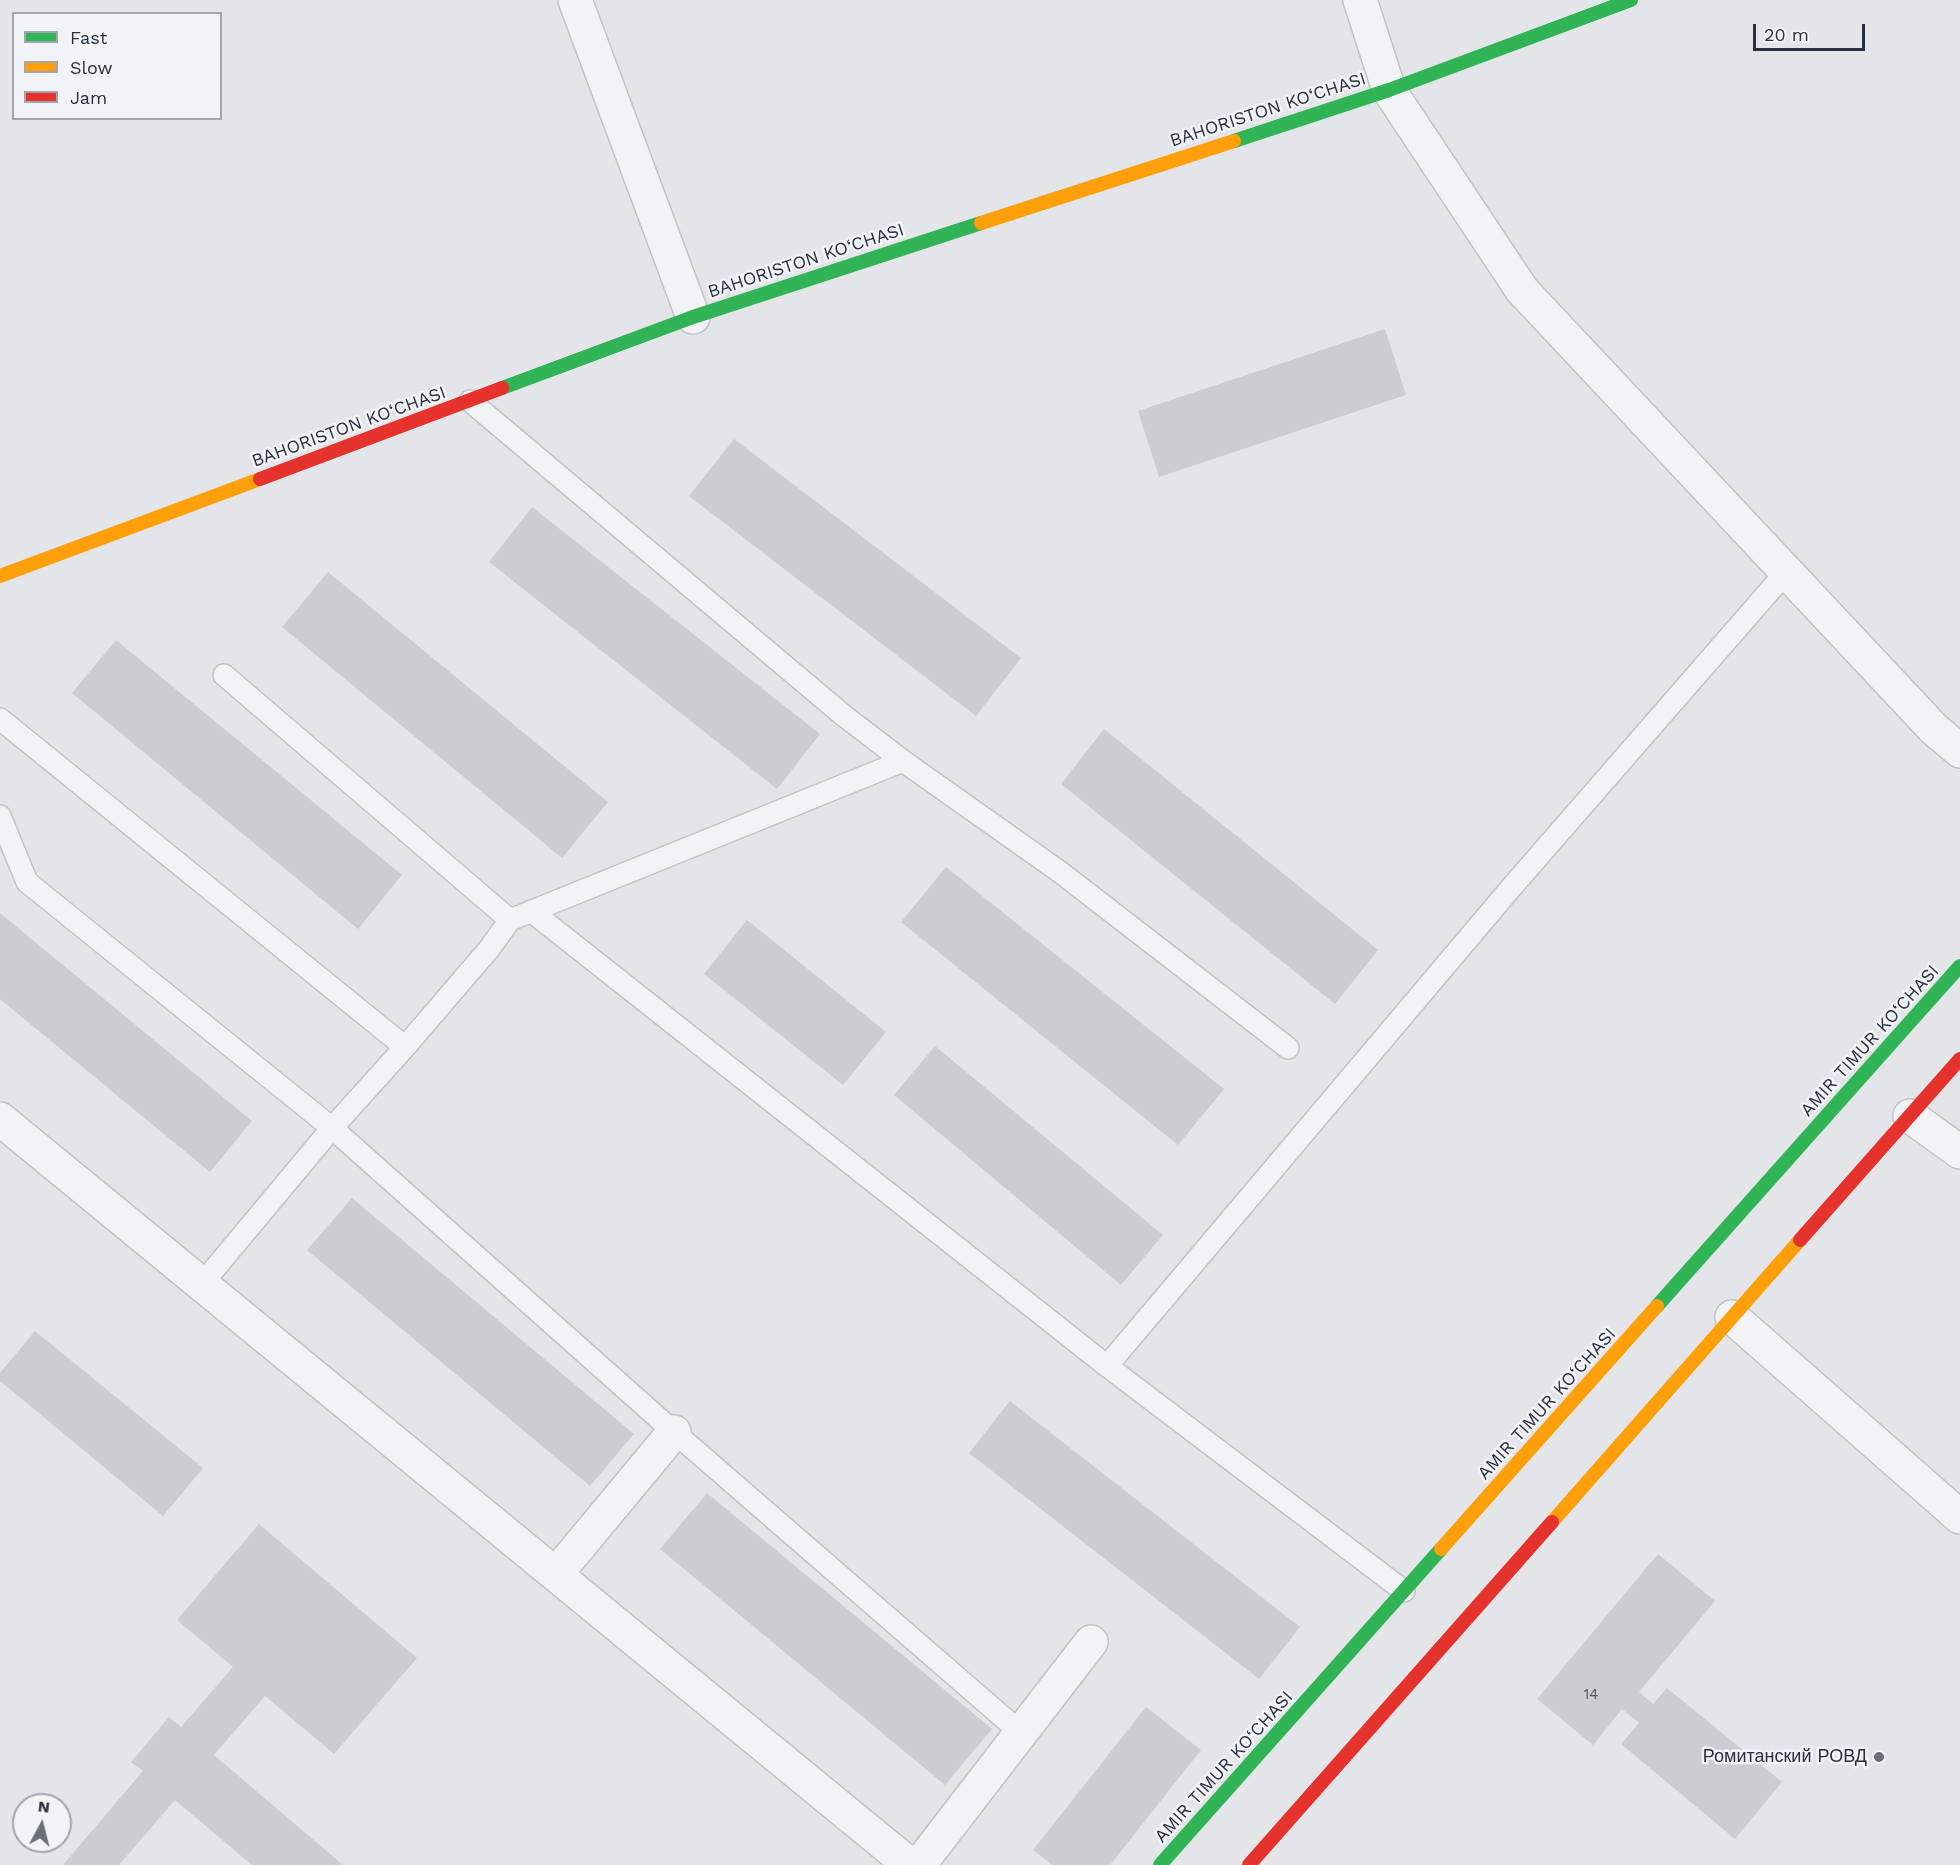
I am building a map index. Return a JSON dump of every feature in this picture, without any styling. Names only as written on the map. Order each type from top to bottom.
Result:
[{"type":"street","points":[[575,0],[693,317]]},
{"type":"street","points":[[1359,0],[1389,90],[1522,290],[1934,729],[1960,751]]},
{"type":"street","name":"BAHORISTON KO‘CHASI","points":[[0,576],[693,317],[1389,90],[1630,0]]},
{"type":"street","name":"AMIR TIMUR KO‘CHASI","points":[[1161,1865],[1960,966]]},
{"type":"street","points":[[1249,1865],[1960,1059]]},
{"type":"street","points":[[1910,1116],[1960,1152]]},
{"type":"street","points":[[0,1119],[910,1865]]},
{"type":"street","points":[[1732,1317],[1960,1517]]},
{"type":"street","points":[[556,1574],[674,1432]]},
{"type":"street","points":[[919,1865],[1090,1642]]},
{"type":"lane","points":[[470,401],[843,716],[1060,872],[1288,1048]]},
{"type":"lane","points":[[1107,1366],[1510,889],[1787,571]]},
{"type":"lane","points":[[224,675],[510,920]]},
{"type":"lane","points":[[0,719],[405,1047]]},
{"type":"lane","points":[[201,1286],[333,1128],[489,949],[510,920],[903,761]]},
{"type":"lane","points":[[0,816],[27,882],[333,1128],[674,1432],[1020,1732]]},
{"type":"lane","points":[[531,911],[1107,1366],[1404,1591]]},
{"type":"building","points":[[1385,329],[1406,395],[1159,477],[1138,411]]},
{"type":"building","points":[[734,439],[1021,658],[976,716],[689,496]]},
{"type":"building","points":[[532,507],[820,734],[777,789],[489,562]]},
{"type":"building","points":[[328,572],[608,802],[562,858],[282,627]]},
{"type":"building","points":[[116,640],[402,875],[358,929],[72,693]]},
{"type":"building","points":[[1104,729],[1378,950],[1335,1004],[1061,784]]},
{"type":"building","points":[[946,867],[1224,1089],[1178,1145],[901,922]]},
{"type":"building","points":[[0,913],[252,1121],[210,1172],[0,999]]},
{"type":"building","points":[[747,920],[886,1032],[843,1085],[704,974]]},
{"type":"building","points":[[935,1046],[1163,1235],[1121,1285],[894,1095]]},
{"type":"building","points":[[352,1198],[634,1434],[590,1486],[307,1250]]},
{"type":"building","points":[[35,1331],[203,1468],[163,1516],[0,1381],[0,1373]]},
{"type":"building","points":[[1010,1401],[1300,1627],[1259,1679],[969,1453]]},
{"type":"building","points":[[707,1493],[992,1729],[945,1785],[660,1549]]},
{"type":"building","points":[[259,1524],[417,1658],[334,1754],[265,1696],[214,1755],[343,1865],[252,1865],[175,1800],[119,1865],[63,1865],[143,1771],[131,1762],[169,1717],[181,1727],[233,1667],[177,1620]]},
{"type":"building","points":[[1658,1554],[1715,1601],[1639,1692],[1653,1704],[1667,1688],[1782,1782],[1735,1839],[1621,1744],[1639,1723],[1622,1709],[1593,1745],[1537,1699]]},
{"type":"building","points":[[1146,1707],[1201,1750],[1110,1865],[1052,1865],[1033,1850]]},
{"type":"traffic: fast","points":[[1234,141],[1389,90],[1631,0]]},
{"type":"traffic: fast","points":[[502,388],[693,317],[981,223]]},
{"type":"traffic: fast","points":[[1657,1306],[1960,966]]},
{"type":"traffic: fast","points":[[1160,1865],[1441,1549]]},
{"type":"traffic: slow","points":[[981,223],[1234,141]]},
{"type":"traffic: slow","points":[[0,576],[260,479]]},
{"type":"traffic: slow","points":[[1552,1522],[1800,1240]]},
{"type":"traffic: slow","points":[[1441,1549],[1657,1306]]},
{"type":"traffic: jam","points":[[260,479],[502,388]]},
{"type":"traffic: jam","points":[[1800,1240],[1960,1059]]},
{"type":"traffic: jam","points":[[1249,1865],[1552,1522]]},
{"type":"place","name":"Ромитанский РОВД","points":[[1879,1757]]}]
